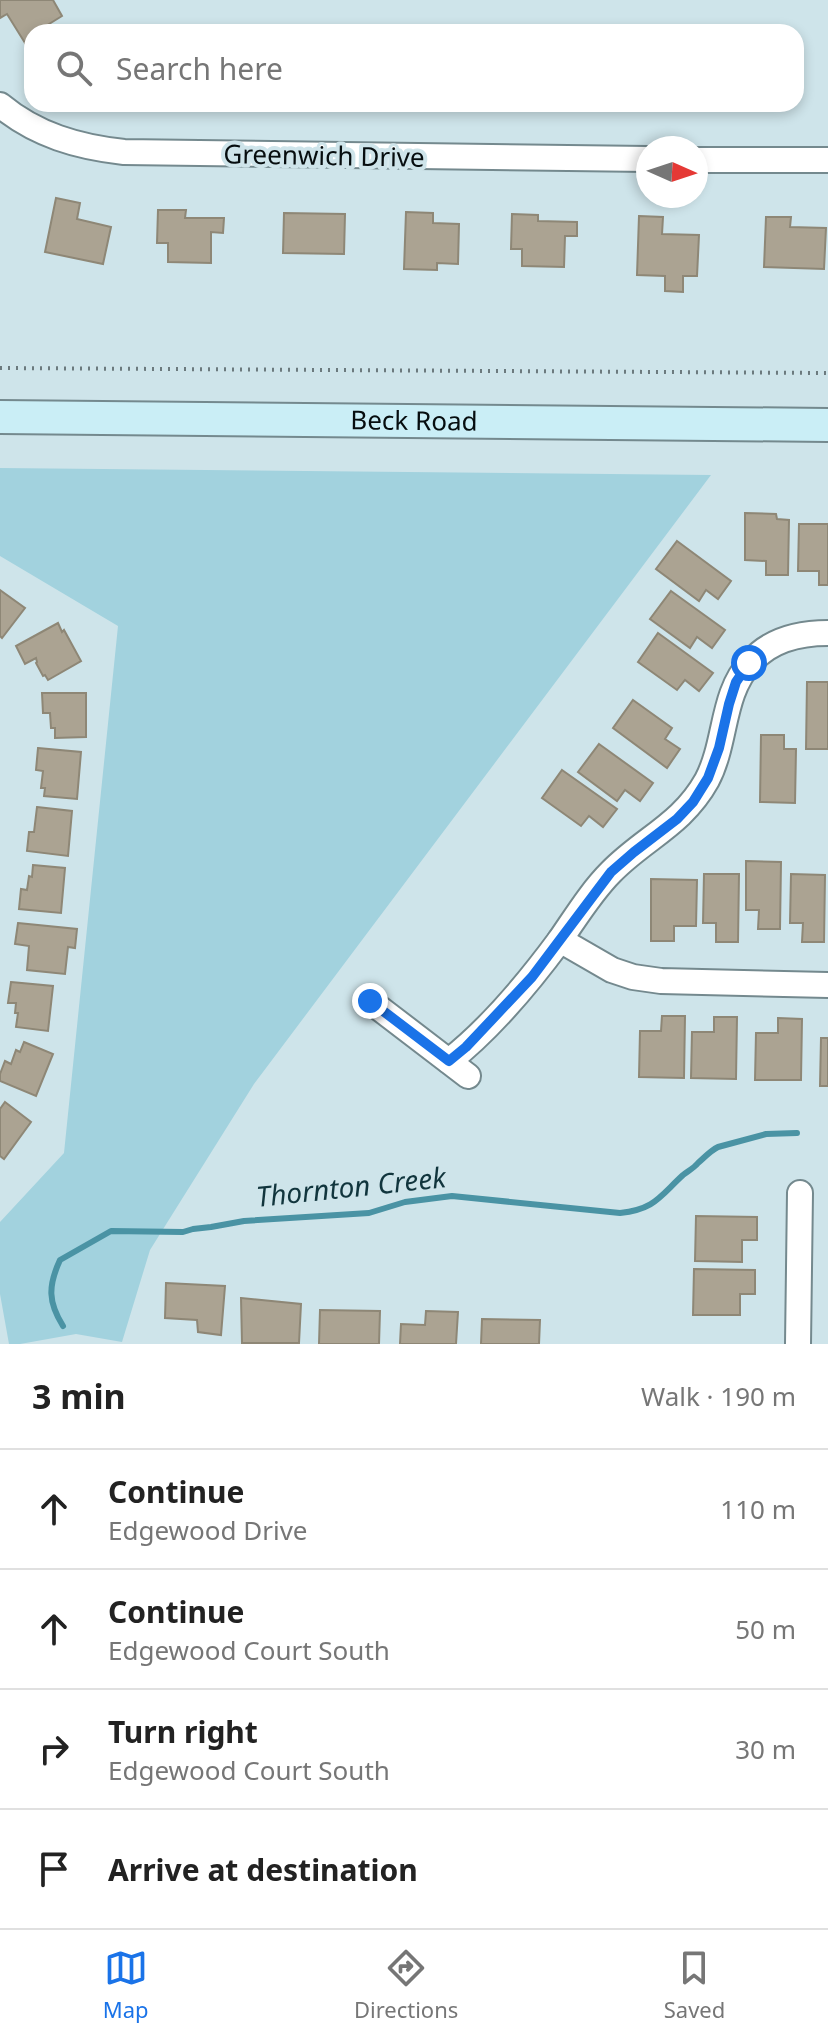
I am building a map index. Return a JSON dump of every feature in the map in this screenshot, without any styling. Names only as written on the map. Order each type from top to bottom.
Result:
[{"type":"main road","name":"Beck Road","points":[[0,417],[828,425]]},
{"type":"street","name":"Greenwich Drive","points":[[3,114],[68,143],[124,152],[636,159]]},
{"type":"street","points":[[708,160],[828,160]]},
{"type":"street","points":[[449,1061],[532,977],[611,872],[677,819],[693,802],[708,778],[736,682],[749,663],[762,651],[782,640],[805,634],[828,633]]},
{"type":"street","points":[[560,940],[612,970],[633,977],[661,981],[828,985]]},
{"type":"street","points":[[370,1001],[468,1076]]},
{"type":"street","points":[[798,1344],[800,1193]]},
{"type":"path","points":[[0,368],[828,373]]},
{"type":"shaded area","points":[[0,468],[711,475],[254,1084],[150,1250],[122,1342],[76,1334],[9,1344],[0,1294],[0,1222],[64,1153],[118,626],[0,556]]},
{"type":"building","points":[[0,0],[53,0],[62,16],[49,24],[24,24],[24,41],[7,14],[0,18]]},
{"type":"building","points":[[56,198],[80,203],[77,219],[111,227],[103,264],[45,252]]},
{"type":"building","points":[[158,210],[186,210],[185,218],[224,218],[223,233],[211,232],[211,263],[168,262],[168,243],[157,243]]},
{"type":"building","points":[[406,212],[433,213],[433,223],[459,224],[458,264],[437,263],[437,270],[404,269]]},
{"type":"building","points":[[284,213],[345,214],[344,254],[283,253]]},
{"type":"building","points":[[512,214],[538,215],[538,221],[577,222],[577,236],[565,236],[564,267],[522,266],[522,249],[511,249]]},
{"type":"building","points":[[639,216],[663,217],[662,234],[699,235],[697,276],[683,276],[683,292],[665,291],[665,276],[637,275]]},
{"type":"building","points":[[766,217],[791,217],[790,227],[826,228],[824,269],[764,267]]},
{"type":"building","points":[[745,513],[776,514],[777,519],[789,520],[788,575],[766,575],[766,561],[745,560]]},
{"type":"building","points":[[799,524],[828,524],[828,585],[819,585],[819,571],[798,571]]},
{"type":"building","points":[[677,541],[731,581],[718,599],[706,590],[699,601],[656,569]]},
{"type":"building","points":[[0,590],[25,608],[2,638],[0,636]]},
{"type":"building","points":[[671,591],[725,630],[712,648],[697,637],[690,648],[650,619]]},
{"type":"building","points":[[58,623],[81,661],[48,680],[43,676],[36,658],[25,664],[16,646]]},
{"type":"building","points":[[658,633],[713,673],[699,691],[685,680],[677,690],[638,662]]},
{"type":"building","points":[[807,682],[828,682],[828,749],[806,749]]},
{"type":"building","points":[[42,693],[86,693],[86,737],[55,738],[50,713],[43,713]]},
{"type":"building","points":[[633,700],[672,728],[665,739],[680,749],[667,768],[613,728]]},
{"type":"building","points":[[761,735],[784,735],[784,749],[796,749],[795,803],[760,802]]},
{"type":"building","points":[[599,744],[653,783],[640,801],[625,790],[617,801],[578,772]]},
{"type":"building","points":[[38,748],[81,752],[77,799],[44,796],[45,788],[41,788],[43,771],[36,770]]},
{"type":"building","points":[[562,770],[617,809],[603,827],[589,816],[581,826],[542,798]]},
{"type":"building","points":[[37,807],[72,811],[68,856],[27,851],[29,832],[34,832]]},
{"type":"building","points":[[746,861],[781,862],[780,929],[758,929],[759,910],[746,910]]},
{"type":"building","points":[[33,865],[65,868],[61,913],[19,909],[21,889],[27,890]]},
{"type":"building","points":[[704,874],[739,874],[738,942],[716,942],[716,923],[703,923]]},
{"type":"building","points":[[791,874],[825,875],[824,942],[802,942],[803,923],[790,923]]},
{"type":"building","points":[[651,879],[697,880],[696,926],[674,926],[674,941],[651,941]]},
{"type":"building","points":[[18,923],[77,929],[75,948],[68,947],[65,974],[27,970],[29,946],[15,944]]},
{"type":"building","points":[[11,982],[53,986],[48,1031],[16,1027],[16,1003],[8,1003]]},
{"type":"building","points":[[662,1016],[685,1016],[684,1078],[639,1077],[640,1031],[661,1031]]},
{"type":"building","points":[[714,1017],[737,1017],[736,1079],[691,1078],[692,1032],[714,1032]]},
{"type":"building","points":[[778,1018],[802,1019],[801,1080],[755,1080],[756,1033],[778,1033]]},
{"type":"building","points":[[821,1038],[828,1038],[828,1086],[820,1086]]},
{"type":"building","points":[[24,1042],[53,1054],[36,1096],[0,1081],[5,1061],[11,1064],[16,1050],[20,1052]]},
{"type":"building","points":[[5,1102],[31,1122],[4,1159],[0,1156],[0,1109]]},
{"type":"building","points":[[696,1216],[757,1217],[757,1240],[742,1240],[742,1262],[695,1261]]},
{"type":"building","points":[[694,1269],[755,1270],[755,1294],[740,1294],[740,1315],[693,1315]]},
{"type":"building","points":[[166,1283],[225,1286],[221,1335],[198,1332],[197,1320],[165,1318]]},
{"type":"building","points":[[241,1298],[301,1304],[299,1343],[242,1343]]},
{"type":"building","points":[[320,1310],[380,1311],[379,1344],[319,1344]]},
{"type":"building","points":[[426,1311],[458,1312],[456,1344],[400,1344],[401,1324],[425,1325]]},
{"type":"building","points":[[482,1319],[540,1320],[539,1344],[481,1344]]},
{"type":"waterway","name":"Thornton Creek","points":[[63,1326],[51,1294],[60,1260],[111,1231],[183,1232],[244,1221],[369,1213],[405,1202],[452,1196],[620,1213],[656,1201],[718,1147],[766,1134],[797,1133]]},
{"type":"route","points":[[370,1001],[449,1061],[466,1047],[532,977],[611,872],[677,819],[693,802],[708,778],[719,748],[736,682],[749,663]]}]
